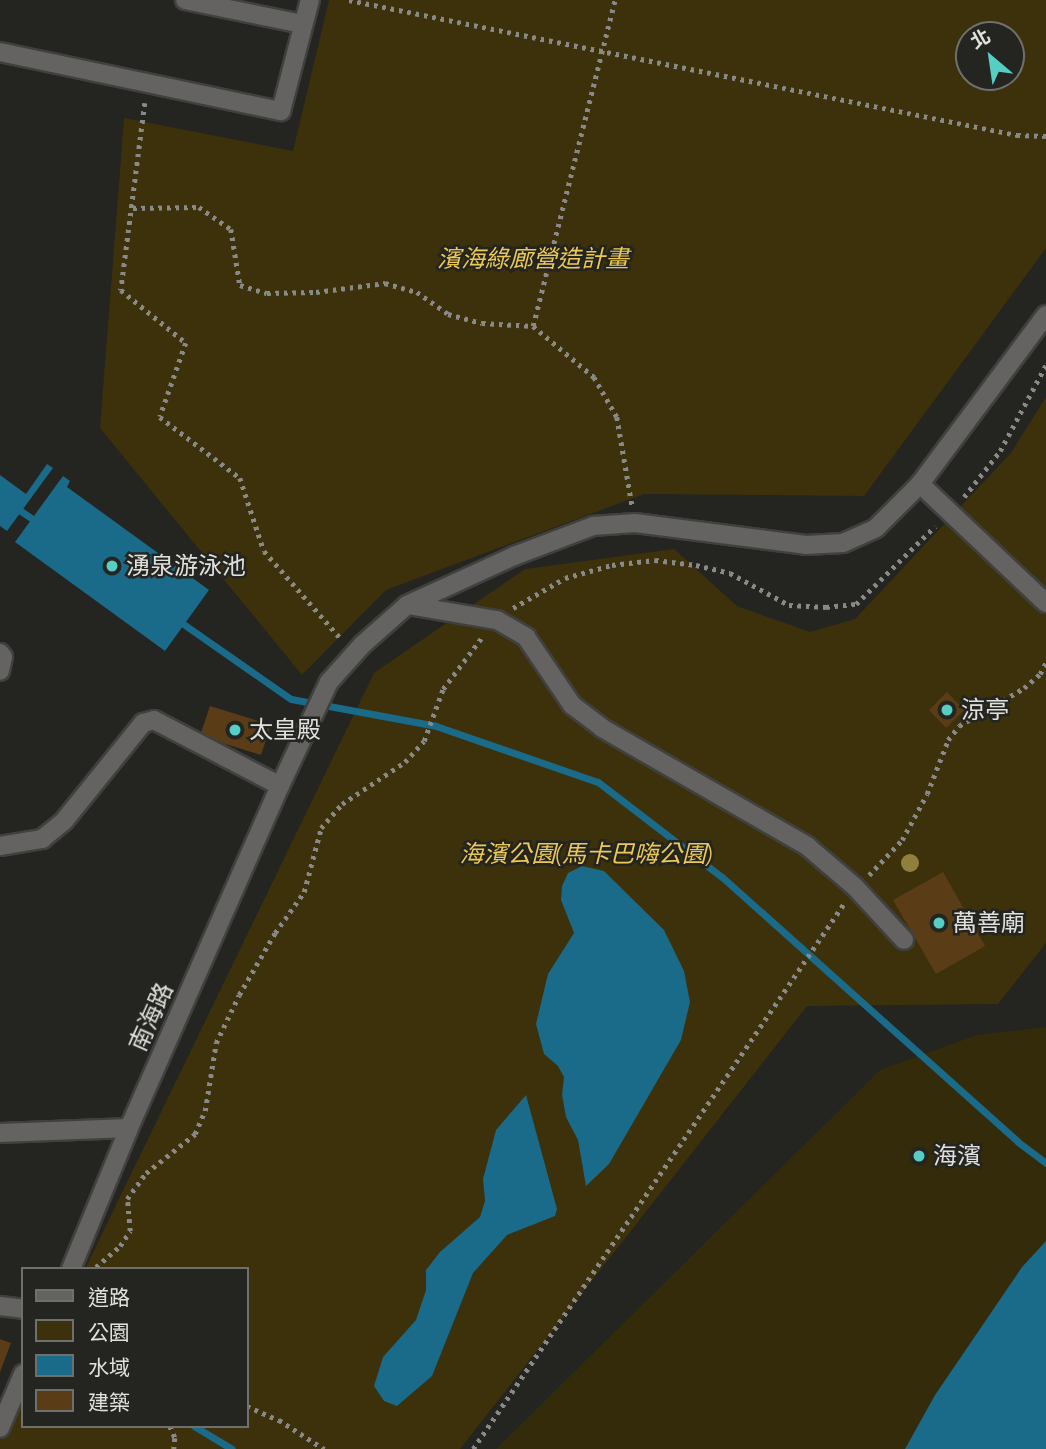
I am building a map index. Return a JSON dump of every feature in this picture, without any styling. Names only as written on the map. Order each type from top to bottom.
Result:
[{"type":"street","points":[[185,0],[302,24]]},
{"type":"street","points":[[0,52],[281,111],[310,0]]},
{"type":"street","name":"南海路","points":[[72,1267],[129,1128],[281,786],[329,682],[354,653],[407,605],[514,556],[593,526],[635,523],[806,545],[843,543],[876,528],[920,484],[1046,315]]},
{"type":"street","points":[[920,484],[1046,603]]},
{"type":"street","points":[[407,605],[497,620],[526,637],[572,705],[602,729],[807,846],[855,887],[904,940]]},
{"type":"street","points":[[0,653],[3,657],[0,671]]},
{"type":"street","points":[[0,846],[42,839],[64,821],[143,723],[154,720],[281,786]]},
{"type":"street","points":[[0,1133],[129,1128]]},
{"type":"street","points":[[0,1306],[21,1309]]},
{"type":"street","points":[[0,1428],[21,1379]]},
{"type":"path","points":[[349,0],[1017,135],[1046,136]]},
{"type":"path","points":[[533,326],[615,0]]},
{"type":"path","points":[[148,83],[121,290],[186,343],[160,417],[240,478],[264,551],[354,653]]},
{"type":"path","points":[[133,208],[199,207],[231,229],[240,285],[267,293],[316,292],[385,283],[417,292],[448,314],[482,323],[533,326],[594,377],[617,417],[635,523]]},
{"type":"path","points":[[98,1267],[120,1246],[130,1231],[127,1199],[146,1173],[195,1134],[205,1111],[216,1043],[239,995],[275,933],[304,892],[321,828],[342,804],[405,762],[424,741],[443,689],[497,620],[523,600],[565,578],[612,565],[655,560],[730,573],[789,605],[826,607],[856,604],[949,513],[1000,451],[1046,365]]},
{"type":"path","points":[[473,1449],[855,887],[902,840],[926,794],[948,740],[959,726],[1024,688],[1040,674],[1046,662]]},
{"type":"path","points":[[248,1406],[279,1420],[324,1449]]},
{"type":"path","points":[[171,1428],[175,1438],[174,1449]]},
{"type":"green space","name":"濱海綠廊營造計畫","points":[[329,0],[1046,0],[1046,248],[864,496],[644,494],[386,590],[302,675],[100,428],[124,118],[293,151]]},
{"type":"green space","name":"海濱公園(馬卡巴嗨公園)","points":[[1046,397],[1046,943],[998,1004],[807,1006],[460,1449],[0,1449],[0,1441],[21,1399],[21,1428],[248,1428],[248,1267],[86,1267],[374,673],[525,569],[674,549],[737,606],[810,632],[855,619],[1011,453]]},
{"type":"sand","name":"海濱","points":[[1046,1027],[1046,1241],[1022,1267],[935,1395],[905,1449],[496,1449],[880,1070],[977,1035]]},
{"type":"water","points":[[47,464],[53,468],[7,531],[0,526],[0,475],[26,494]]},
{"type":"water","name":"湧泉游泳池","points":[[63,476],[70,481],[67,487],[209,590],[165,651],[15,542]]},
{"type":"water","points":[[582,866],[604,871],[664,930],[684,971],[690,1002],[681,1040],[609,1164],[586,1186],[578,1140],[566,1117],[562,1095],[564,1077],[558,1066],[544,1054],[536,1024],[548,974],[574,933],[561,900],[562,886],[568,873]]},
{"type":"water","points":[[526,1095],[557,1209],[555,1216],[507,1235],[473,1273],[432,1376],[397,1406],[384,1401],[374,1386],[383,1357],[416,1320],[426,1290],[426,1270],[440,1252],[480,1217],[485,1201],[483,1179],[496,1130]]},
{"type":"water","points":[[1046,1241],[1046,1449],[905,1449],[935,1395],[1022,1267]]},
{"type":"building","name":"涼亭","points":[[947,692],[964,710],[946,728],[929,710]]},
{"type":"building","name":"太皇殿","points":[[210,706],[271,725],[261,755],[200,736]]},
{"type":"building","name":"萬善廟","points":[[943,872],[985,946],[936,974],[893,900]]},
{"type":"building","points":[[0,1339],[11,1343],[0,1372]]},
{"type":"waterway","points":[[0,497],[40,524]]},
{"type":"waterway","points":[[179,621],[291,699],[436,726],[598,782],[722,877],[1018,1142],[1046,1163]]},
{"type":"waterway","points":[[197,1428],[232,1449]]},
{"type":"place","name":"湧泉游泳池","points":[[112,566]]},
{"type":"place","name":"涼亭","points":[[947,710]]},
{"type":"place","name":"太皇殿","points":[[235,730]]},
{"type":"place","name":"萬善廟","points":[[939,923]]},
{"type":"place","name":"海濱","points":[[919,1156]]}]
